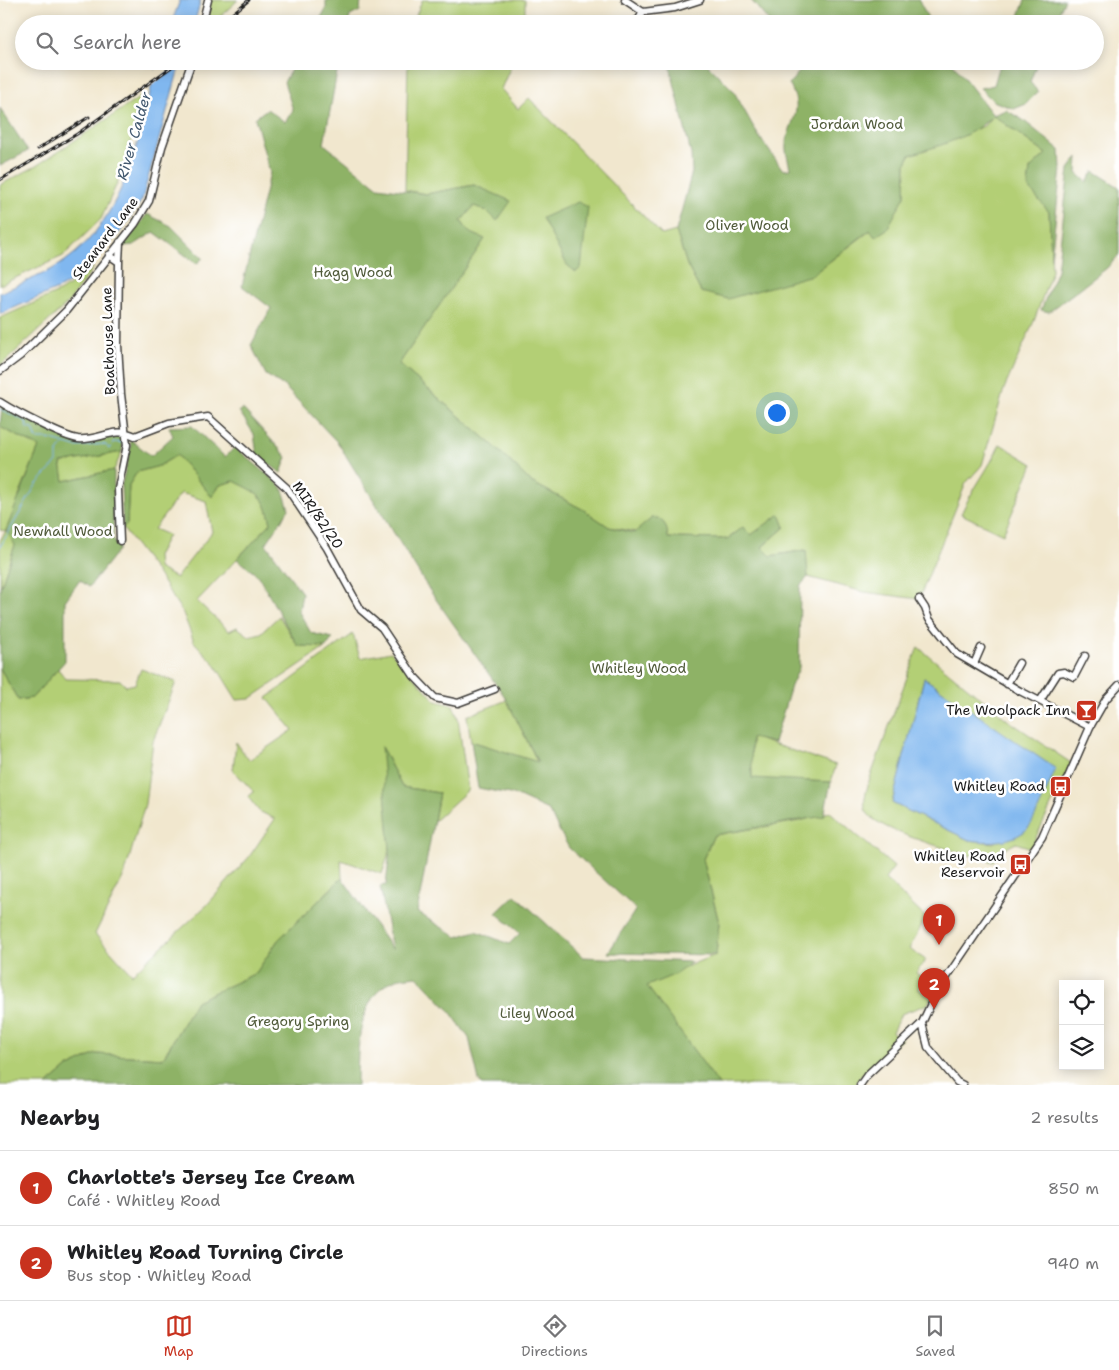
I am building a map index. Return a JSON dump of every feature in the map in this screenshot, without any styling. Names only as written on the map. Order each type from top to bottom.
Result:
[{"type":"street","points":[[204,15],[208,0]]},
{"type":"street","points":[[625,0],[643,12],[675,8],[700,0]]},
{"type":"street","name":"Steanard Lane","points":[[0,371],[20,356],[60,317],[120,242],[149,201],[162,147],[189,70]]},
{"type":"street","name":"Boathouse Lane","points":[[120,242],[118,346],[127,445],[118,489],[120,541]]},
{"type":"street","points":[[109,255],[120,262]]},
{"type":"street","points":[[0,402],[44,425],[78,438],[126,432]]},
{"type":"street","name":"MIR/82/20","points":[[126,432],[135,436],[169,423],[208,417],[287,488],[327,548],[361,610],[382,628],[414,676],[435,698],[458,703],[495,689]]},
{"type":"street","points":[[919,599],[949,647],[956,654],[1007,684],[1090,727]]},
{"type":"street","points":[[974,664],[981,648]]},
{"type":"street","points":[[1040,701],[1058,673],[1064,672],[1074,677],[1084,656]]},
{"type":"street","points":[[1007,684],[1019,664]]},
{"type":"street","points":[[860,1085],[867,1075],[922,1023],[936,994],[1042,836],[1090,727],[1106,698],[1119,684]]},
{"type":"street","points":[[922,1023],[928,1047],[957,1082],[963,1085]]},
{"type":"green space","points":[[211,0],[238,0],[222,15],[208,15]]},
{"type":"green space","points":[[326,0],[361,0],[360,11],[352,15],[322,15],[326,9]]},
{"type":"green space","points":[[422,0],[525,0],[525,15],[416,15]]},
{"type":"green space","points":[[751,0],[919,0],[926,15],[764,15]]},
{"type":"green space","points":[[1025,0],[1065,0],[1058,15],[1019,15]]},
{"type":"green space","name":"Whitley Wood","points":[[291,70],[337,70],[324,144],[378,187],[426,194],[474,185],[511,201],[497,221],[487,211],[474,206],[461,221],[469,232],[485,239],[399,364],[493,445],[531,482],[584,510],[609,527],[634,533],[653,517],[665,524],[668,538],[728,539],[743,527],[751,535],[780,514],[785,527],[762,547],[771,556],[806,550],[808,577],[800,586],[799,668],[791,686],[774,743],[751,738],[752,778],[831,782],[824,816],[714,835],[703,859],[719,923],[716,955],[608,953],[636,909],[569,848],[548,810],[515,795],[478,788],[471,741],[538,762],[505,697],[430,591],[338,443],[284,386],[266,375],[251,345],[271,308],[242,286],[270,173],[255,118],[267,109],[285,122],[293,110],[284,82]]},
{"type":"green space","points":[[408,70],[509,70],[501,89],[518,109],[529,98],[662,235],[676,231],[687,265],[701,292],[812,275],[871,230],[905,196],[906,163],[910,155],[984,126],[993,115],[1046,154],[1030,169],[1028,186],[1049,212],[1052,271],[1034,321],[1004,389],[982,465],[966,483],[919,599],[864,592],[808,577],[805,550],[771,556],[762,547],[785,527],[750,535],[743,527],[728,539],[668,538],[609,527],[584,510],[531,482],[493,445],[399,364],[484,240],[469,232],[461,221],[474,205],[487,211],[474,185],[426,194],[405,190]]},
{"type":"green space","points":[[671,70],[713,70],[733,90],[758,135],[783,170],[790,169],[786,145],[796,108],[794,94],[789,84],[801,70],[958,70],[993,115],[985,123],[965,135],[910,155],[906,163],[905,196],[887,229],[875,237],[870,230],[812,275],[728,299],[701,292],[687,265],[676,231],[692,172],[691,154]]},
{"type":"green space","points":[[998,70],[1035,70],[1030,82],[1038,92],[1026,104],[1014,109],[993,101],[980,88],[994,85]]},
{"type":"green space","points":[[145,94],[135,124],[128,159],[101,219],[63,256],[0,285],[0,185],[36,166]]},
{"type":"green space","points":[[0,108],[28,151],[0,166]]},
{"type":"green space","points":[[1006,110],[1023,120],[1060,150],[1061,169],[1051,259],[1049,212],[1028,187],[1030,169],[1046,154],[993,115]]},
{"type":"green space","points":[[1078,157],[1077,173],[1087,182],[1094,171],[1119,187],[1119,255],[1107,268],[1049,312],[1041,310],[1057,270],[1069,169]]},
{"type":"green space","points":[[578,202],[588,207],[581,268],[576,272],[567,265],[542,218]]},
{"type":"green space","points":[[147,214],[171,226],[203,258],[197,264],[154,232],[134,245],[123,246]]},
{"type":"green space","points":[[94,267],[68,303],[0,366],[0,318],[61,291]]},
{"type":"green space","name":"Newhall Wood","points":[[2,406],[79,441],[123,435],[122,452],[61,463],[64,481],[114,470],[113,539],[119,549],[89,587],[80,580],[65,601],[65,661],[32,698],[18,700],[0,668],[0,589],[15,545],[6,530],[39,447],[0,427]]},
{"type":"green space","points":[[243,409],[287,457],[281,473],[257,455],[254,434],[239,411]]},
{"type":"green space","points":[[192,426],[225,457],[235,447],[282,487],[289,509],[266,544],[302,593],[299,612],[311,633],[333,638],[326,647],[298,646],[258,576],[237,559],[271,523],[263,500],[250,489],[234,481],[220,485],[212,497],[177,455],[159,466],[137,472],[129,485],[127,524],[123,529],[121,487],[131,447],[130,439],[151,456],[173,436],[169,427]]},
{"type":"green space","points":[[0,427],[39,447],[19,496],[15,545],[0,589],[0,540],[6,531],[0,530]]},
{"type":"green space","points":[[1000,444],[1033,464],[1003,534],[961,514]]},
{"type":"green space","points":[[122,452],[114,470],[64,481],[61,463]]},
{"type":"green space","points":[[177,455],[212,497],[220,485],[235,481],[260,496],[266,506],[271,523],[197,601],[229,631],[237,627],[249,636],[261,633],[279,616],[298,646],[326,647],[250,699],[237,700],[214,663],[194,642],[183,613],[157,573],[123,529],[127,524],[129,485],[137,472],[159,466]],"holes":[[[181,493],[206,501],[212,532],[176,578],[158,568],[157,556],[168,535],[154,529]]]},
{"type":"green space","points":[[353,634],[360,658],[391,652],[436,701],[453,705],[458,718],[468,790],[434,821],[439,793],[402,787],[382,748],[390,850],[382,874],[341,860],[342,878],[278,940],[256,973],[196,1001],[163,1058],[96,1054],[67,1068],[47,1085],[0,1085],[0,668],[18,700],[32,698],[58,669],[66,679],[120,680],[126,686],[135,684],[141,669],[176,682],[153,741],[145,804],[125,873],[95,934],[132,974],[207,905],[249,857],[275,819],[259,811],[248,797],[254,792],[233,770],[236,742],[249,760],[293,730],[267,698]]},
{"type":"green space","points":[[918,647],[1009,721],[1071,763],[1031,848],[1016,843],[1003,850],[993,862],[904,835],[874,819],[866,811],[864,804],[869,781]],"holes":[[[924,678],[1055,769],[994,843],[969,840],[892,803]]]},
{"type":"green space","points":[[507,700],[538,763],[471,741],[467,716]]},
{"type":"green space","points":[[751,737],[836,765],[831,782],[752,779]]},
{"type":"green space","points":[[381,746],[402,787],[439,793],[417,912],[457,937],[476,931],[509,944],[520,933],[496,913],[515,895],[583,957],[692,962],[676,974],[647,986],[719,1085],[482,1085],[479,1081],[469,1038],[449,1010],[417,976],[394,980],[382,988],[372,999],[366,1011],[359,1041],[357,1085],[47,1085],[67,1068],[96,1054],[163,1058],[196,1001],[256,973],[278,940],[342,878],[392,949],[380,886],[386,885],[390,850]]},
{"type":"green space","points":[[830,812],[894,867],[885,879],[926,918],[909,949],[926,960],[916,973],[925,980],[918,989],[931,997],[928,1004],[901,1014],[892,1032],[902,1039],[860,1077],[855,1085],[719,1085],[646,986],[716,955],[719,923],[703,859],[714,835],[800,821]]},
{"type":"water","points":[[180,0],[201,0],[197,15],[174,15]]},
{"type":"water","points":[[155,70],[178,70],[142,200],[121,231],[76,278],[62,287],[0,314],[0,293],[42,274],[65,261],[86,243],[103,221],[117,197],[128,171],[145,116]]},
{"type":"water","points":[[924,678],[1056,769],[1032,822],[1023,832],[1001,841],[969,840],[892,803]]},
{"type":"pier","points":[[155,70],[172,70],[148,88],[152,72]]},
{"type":"waterway","points":[[0,409],[26,421],[27,428],[33,429],[37,439],[48,439],[76,447],[102,444],[106,445],[109,449],[114,442],[124,443]]},
{"type":"waterway","points":[[0,547],[36,485],[57,462],[57,453],[64,444]]},
{"type":"railway","points":[[231,15],[249,0]]},
{"type":"railway","points":[[0,180],[77,134],[167,70]]},
{"type":"railway","points":[[38,149],[89,117]]},
{"type":"place","name":"The Woolpack Inn","points":[[1086,710]]},
{"type":"place","name":"Whitley Road","points":[[1061,786]]},
{"type":"place","name":"Whitley Road Reservoir","points":[[1021,864]]},
{"type":"place","name":"Charlotte's Jersey Ice Cream","points":[[939,945]]},
{"type":"place","name":"Whitley Road Turning Circle","points":[[934,1009]]},
{"type":"park label","name":"Jordan Wood","points":[[857,124]]},
{"type":"park label","name":"Oliver Wood","points":[[747,225]]},
{"type":"park label","name":"Hagg Wood","points":[[353,272]]},
{"type":"park label","name":"Liley Wood","points":[[537,1013]]},
{"type":"park label","name":"Gregory Spring","points":[[298,1021]]},
{"type":"water label","name":"River Calder","points":[[134,136]]}]
